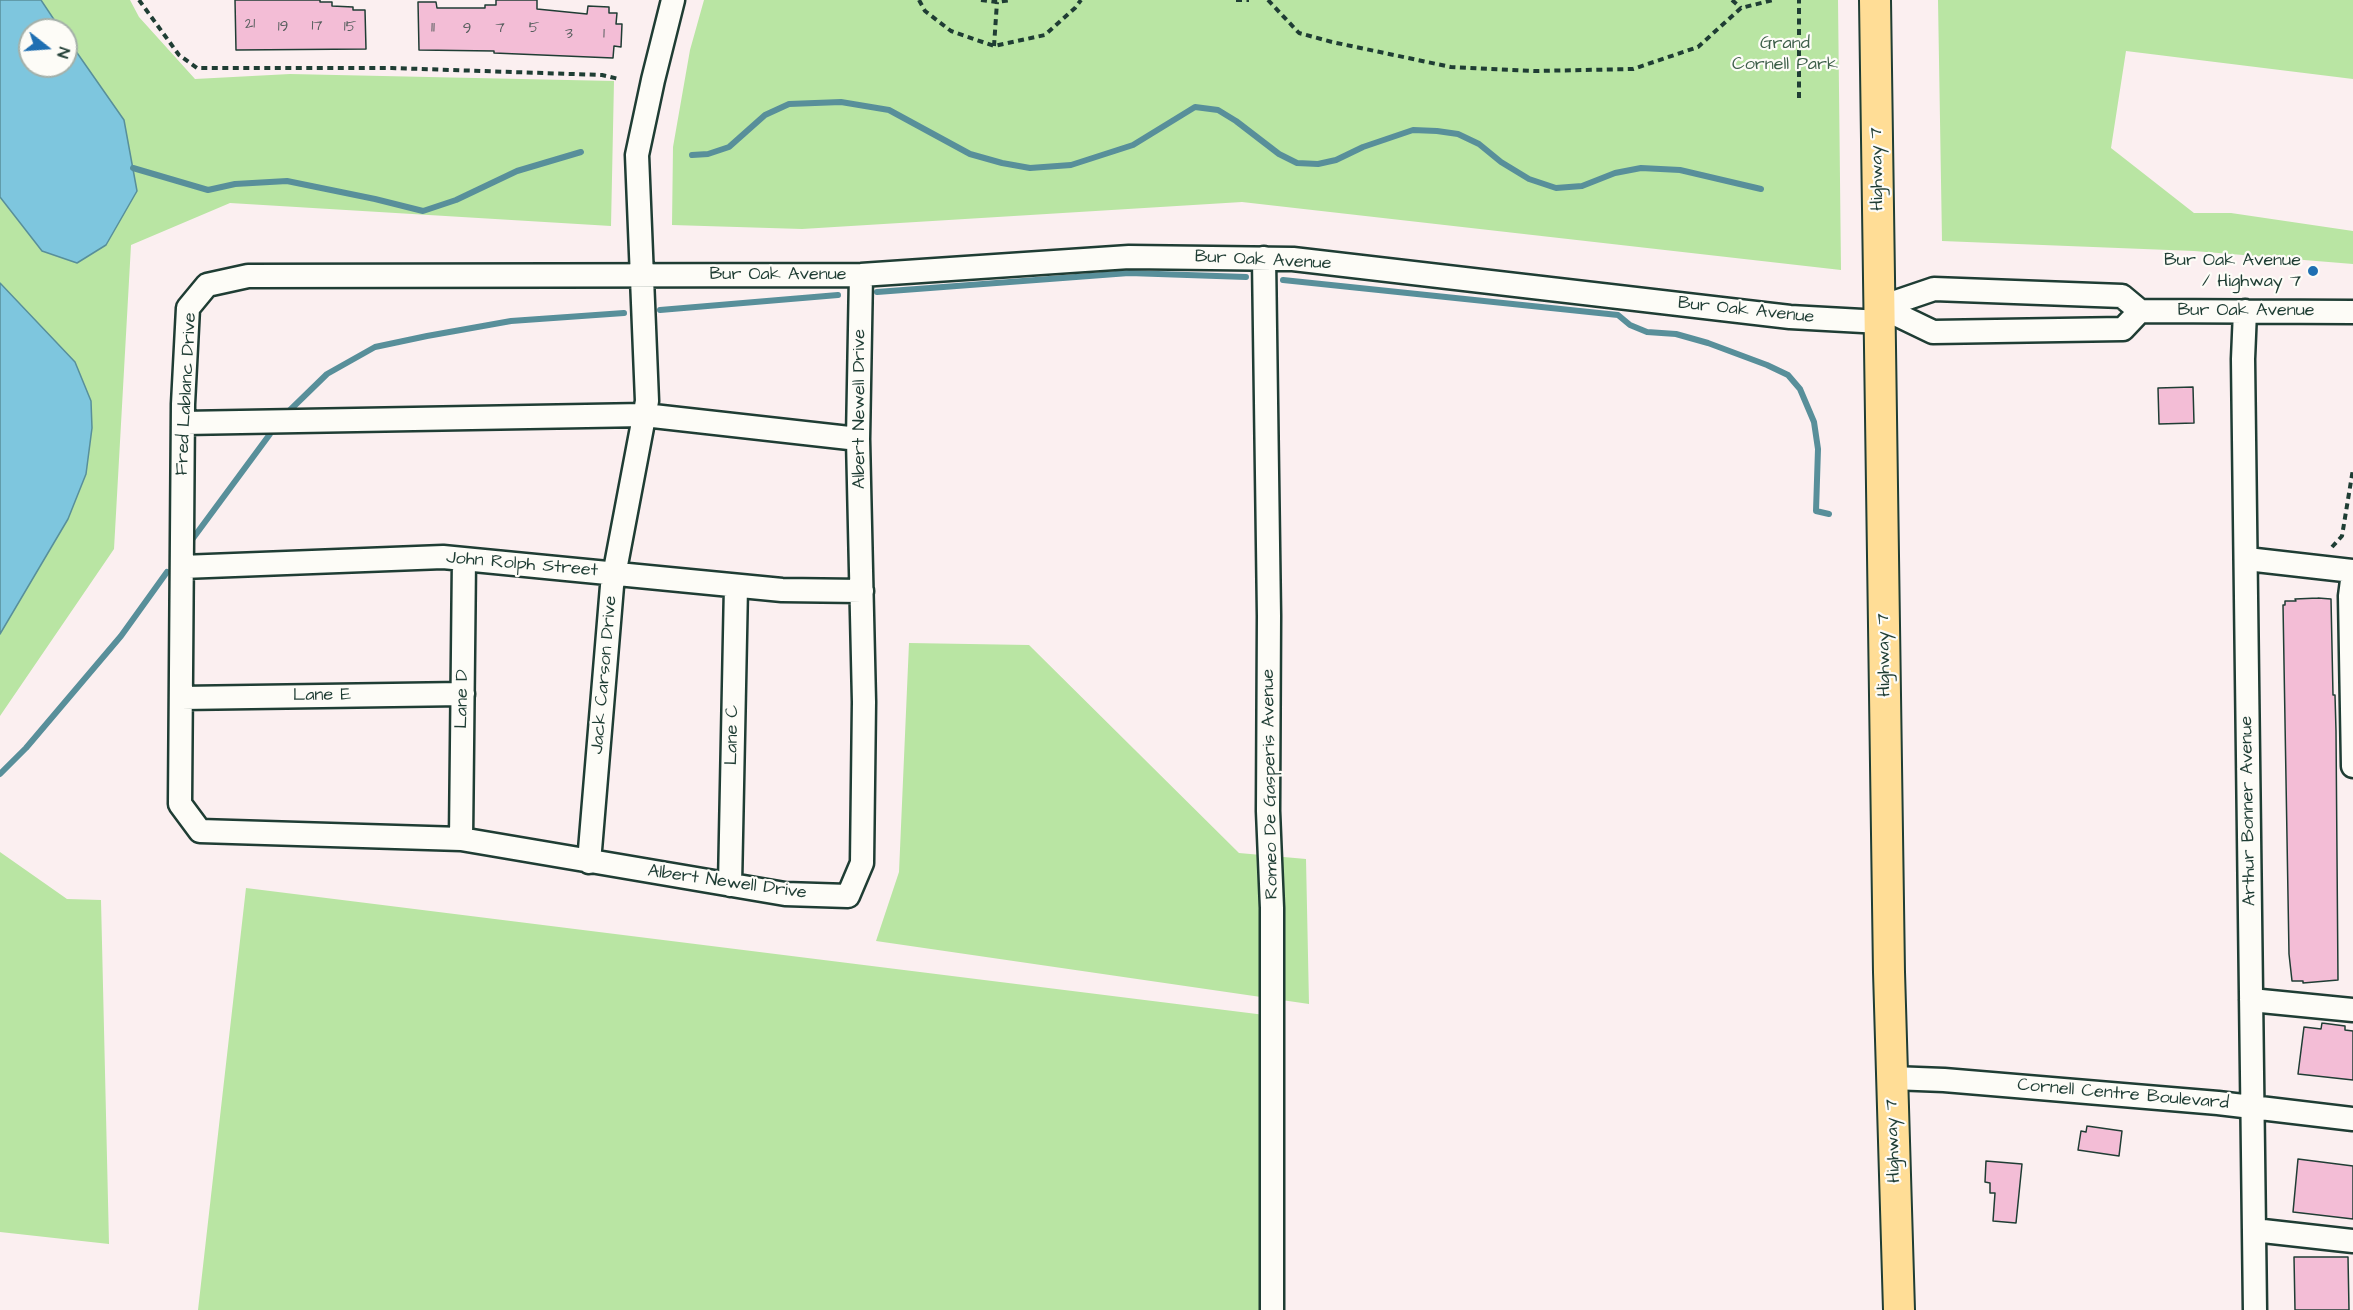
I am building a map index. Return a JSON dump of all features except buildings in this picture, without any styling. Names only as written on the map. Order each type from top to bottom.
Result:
[{"type":"main road","name":"Highway 7","points":[[1875,0],[1889,972],[1899,1310]]},
{"type":"street","name":"Jack Carson Drive","points":[[589,862],[614,574],[647,401],[637,155],[652,80],[673,0]]},
{"type":"street","name":"Bur Oak Avenue","points":[[642,276],[861,275],[1129,257],[1264,258],[1293,259],[1790,317],[1881,314],[1933,332],[2122,329],[2140,311]]},
{"type":"street","name":"Romeo De Gasperis Avenue","points":[[1264,258],[1269,616],[1268,811],[1272,919],[1272,1310]]},
{"type":"street","name":"Albert Newell Drive","points":[[200,831],[461,839],[785,894],[848,896],[862,863],[864,702],[858,439],[861,275]]},
{"type":"street","name":"Fred Lablanc Drive","points":[[200,831],[180,804],[183,423],[188,308],[207,285],[248,276],[642,276]]},
{"type":"street","name":"Bur Oak Avenue","points":[[1881,314],[1934,289],[2122,296],[2140,311],[2353,312]]},
{"type":"street","name":"Arthur Bonner Avenue","points":[[2245,311],[2243,359],[2255,1310]]},
{"type":"street","points":[[183,423],[644,415],[858,439]]},
{"type":"street","name":"John Rolph Street","points":[[182,567],[444,557],[782,590],[862,591]]},
{"type":"street","name":"Lane D","points":[[461,839],[464,559]]},
{"type":"street","points":[[2247,559],[2353,572],[2350,596],[2353,766]]},
{"type":"street","name":"Lane C","points":[[730,885],[736,586]]},
{"type":"street","name":"Lane E","points":[[181,698],[463,694]]},
{"type":"street","points":[[2251,1000],[2353,1010]]},
{"type":"street","name":"Cornell Centre Boulevard","points":[[1892,1078],[1956,1081],[2253,1107],[2353,1119]]},
{"type":"street","points":[[2254,1230],[2353,1241]]},
{"type":"path","points":[[139,0],[179,55],[197,68],[392,68],[602,75],[619,79]]},
{"type":"path","points":[[920,0],[925,11],[951,31],[994,46],[1045,35],[1081,0]]},
{"type":"path","points":[[981,0],[997,2],[1012,0]]},
{"type":"path","points":[[1236,0],[1249,0]]},
{"type":"path","points":[[1268,0],[1299,33],[1332,42],[1451,67],[1535,71],[1633,69],[1698,47],[1741,8],[1773,0]]},
{"type":"path","points":[[1732,0],[1741,8]]},
{"type":"path","points":[[1799,0],[1799,98]]},
{"type":"path","points":[[994,46],[997,2]]},
{"type":"path","points":[[2331,548],[2342,536],[2353,469]]},
{"type":"green space","points":[[0,0],[130,0],[139,17],[195,79],[290,74],[614,81],[611,226],[230,203],[131,245],[114,549],[0,716]]},
{"type":"green space","name":"Grand Cornell Park","points":[[704,0],[1838,0],[1841,270],[1242,202],[802,229],[672,225],[673,147],[690,50]]},
{"type":"green space","points":[[1938,0],[2353,0],[2353,79],[2126,51],[2111,148],[2194,213],[2231,213],[2353,231],[2353,264],[2194,251],[1942,241]]},
{"type":"green space","points":[[909,643],[1029,645],[1239,853],[1306,859],[1309,1004],[876,941],[899,872]]},
{"type":"green space","points":[[0,852],[67,899],[101,900],[109,1244],[0,1232]]},
{"type":"green space","points":[[246,888],[1281,1017],[1282,1310],[198,1310]]},
{"type":"water","points":[[0,0],[41,0],[53,18],[18,18],[18,78],[78,78],[78,54],[124,120],[137,191],[106,245],[77,263],[42,251],[0,197]]},
{"type":"water","points":[[0,283],[75,362],[91,401],[92,428],[86,474],[68,519],[0,634]]},
{"type":"waterway","points":[[692,155],[708,154],[729,147],[765,115],[789,104],[841,102],[889,110],[970,154],[1002,163],[1030,168],[1071,165],[1133,145],[1195,107],[1218,110],[1279,154],[1297,163],[1318,164],[1336,160],[1363,147],[1413,130],[1437,131],[1458,134],[1479,144],[1501,162],[1529,179],[1556,188],[1582,186],[1615,173],[1641,168],[1680,170],[1761,189]]},
{"type":"waterway","points":[[133,168],[208,190],[235,184],[287,181],[423,211],[456,200],[517,171],[581,152]]},
{"type":"waterway","points":[[877,292],[1129,273],[1246,277]]},
{"type":"waterway","points":[[1283,280],[1618,315],[1630,325],[1647,332],[1676,334],[1767,365],[1788,375],[1800,389],[1814,422],[1818,449],[1816,511],[1829,514]]},
{"type":"waterway","points":[[660,310],[838,295]]},
{"type":"waterway","points":[[289,411],[327,374],[375,347],[511,321],[624,313]]},
{"type":"waterway","points":[[191,541],[270,434]]},
{"type":"waterway","points":[[0,774],[26,748],[121,636],[167,572]]},
{"type":"place","name":"Bur Oak Avenue / Highway 7","points":[[2313,271]]}]
